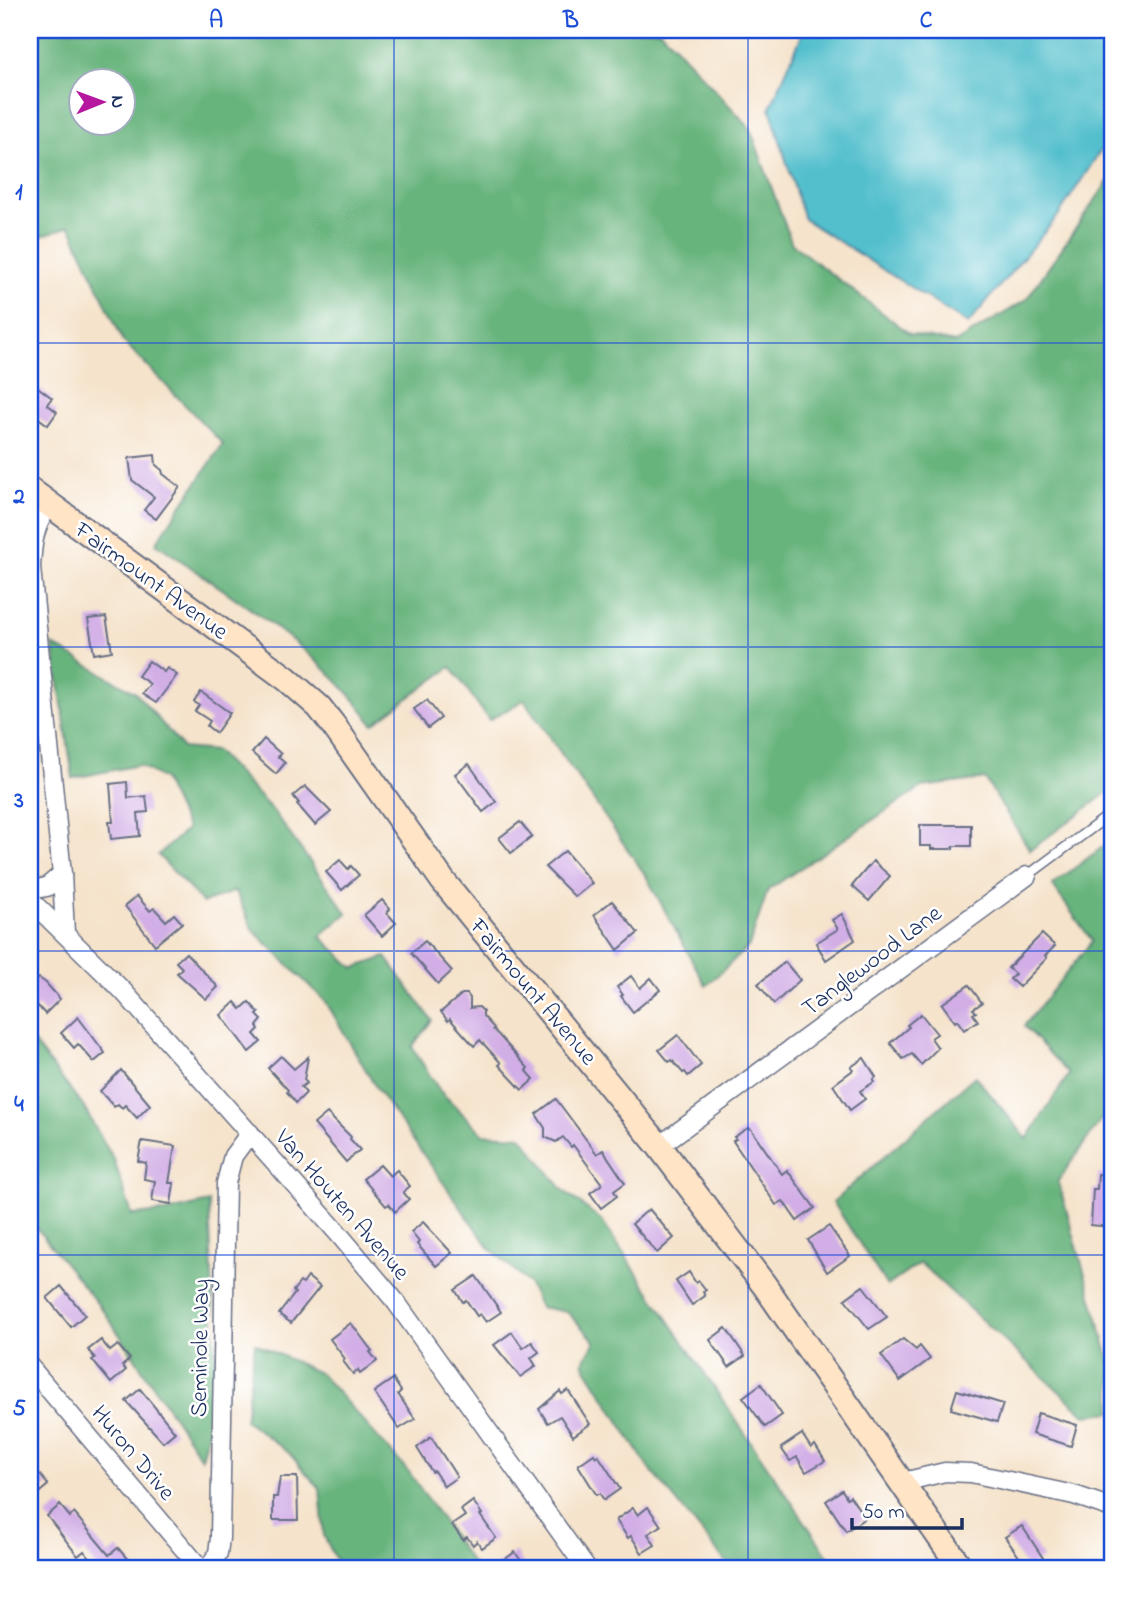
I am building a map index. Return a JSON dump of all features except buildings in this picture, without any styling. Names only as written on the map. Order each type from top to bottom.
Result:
[{"type":"main road","name":"Fairmount Avenue","points":[[39,498],[259,657],[319,707],[348,743],[443,881],[659,1146],[765,1286],[961,1568]]},
{"type":"street","points":[[39,498],[41,516],[35,530],[31,568],[62,874],[65,933]]},
{"type":"street","points":[[30,890],[47,887],[62,874]]},
{"type":"street","name":"Tanglewood Lane","points":[[659,1146],[1027,876]]},
{"type":"street","name":"Van Houten Avenue","points":[[30,900],[123,991],[396,1302],[586,1568]]},
{"type":"street","name":"Seminole Way","points":[[209,1568],[218,1553],[220,1538],[226,1183],[233,1156],[250,1133]]},
{"type":"street","name":"Huron Drive","points":[[30,1367],[200,1568]]},
{"type":"street","points":[[903,1482],[945,1472],[971,1473],[1074,1494],[1112,1508]]},
{"type":"lane","name":"Tanglewood Lane","points":[[1027,876],[1112,813]]},
{"type":"green space","points":[[30,30],[660,30],[750,128],[792,244],[910,334],[955,343],[1026,300],[1112,176],[1112,789],[1030,850],[985,779],[922,787],[768,890],[749,946],[706,986],[646,876],[524,700],[489,720],[451,667],[373,724],[327,671],[301,647],[156,543],[223,444],[123,341],[70,226],[30,240]]},
{"type":"green space","points":[[53,645],[136,693],[183,748],[216,751],[273,811],[347,913],[320,936],[354,968],[386,957],[432,1020],[412,1047],[440,1091],[483,1134],[521,1136],[563,1190],[601,1220],[836,1568],[742,1568],[725,1561],[646,1464],[583,1363],[595,1341],[567,1312],[540,1307],[528,1283],[488,1246],[377,1089],[326,1002],[253,930],[235,891],[203,903],[158,855],[187,829],[163,779],[139,765],[73,778]]},
{"type":"green space","points":[[1112,840],[1112,1104],[1058,1181],[1112,1368],[1112,1412],[1085,1415],[920,1263],[887,1286],[833,1202],[975,1076],[1027,1139],[1069,1074],[1024,1026],[1092,941],[1052,885]]},
{"type":"green space","points":[[30,1038],[83,1106],[114,1160],[132,1215],[166,1212],[209,1202],[217,1398],[201,1458],[105,1313],[30,1220]]},
{"type":"green space","points":[[255,1343],[321,1374],[409,1472],[475,1568],[340,1568],[324,1536],[320,1489],[289,1453],[245,1420]]},
{"type":"water","points":[[804,30],[1112,30],[1112,133],[1058,216],[968,324],[804,219],[770,108]]}]
